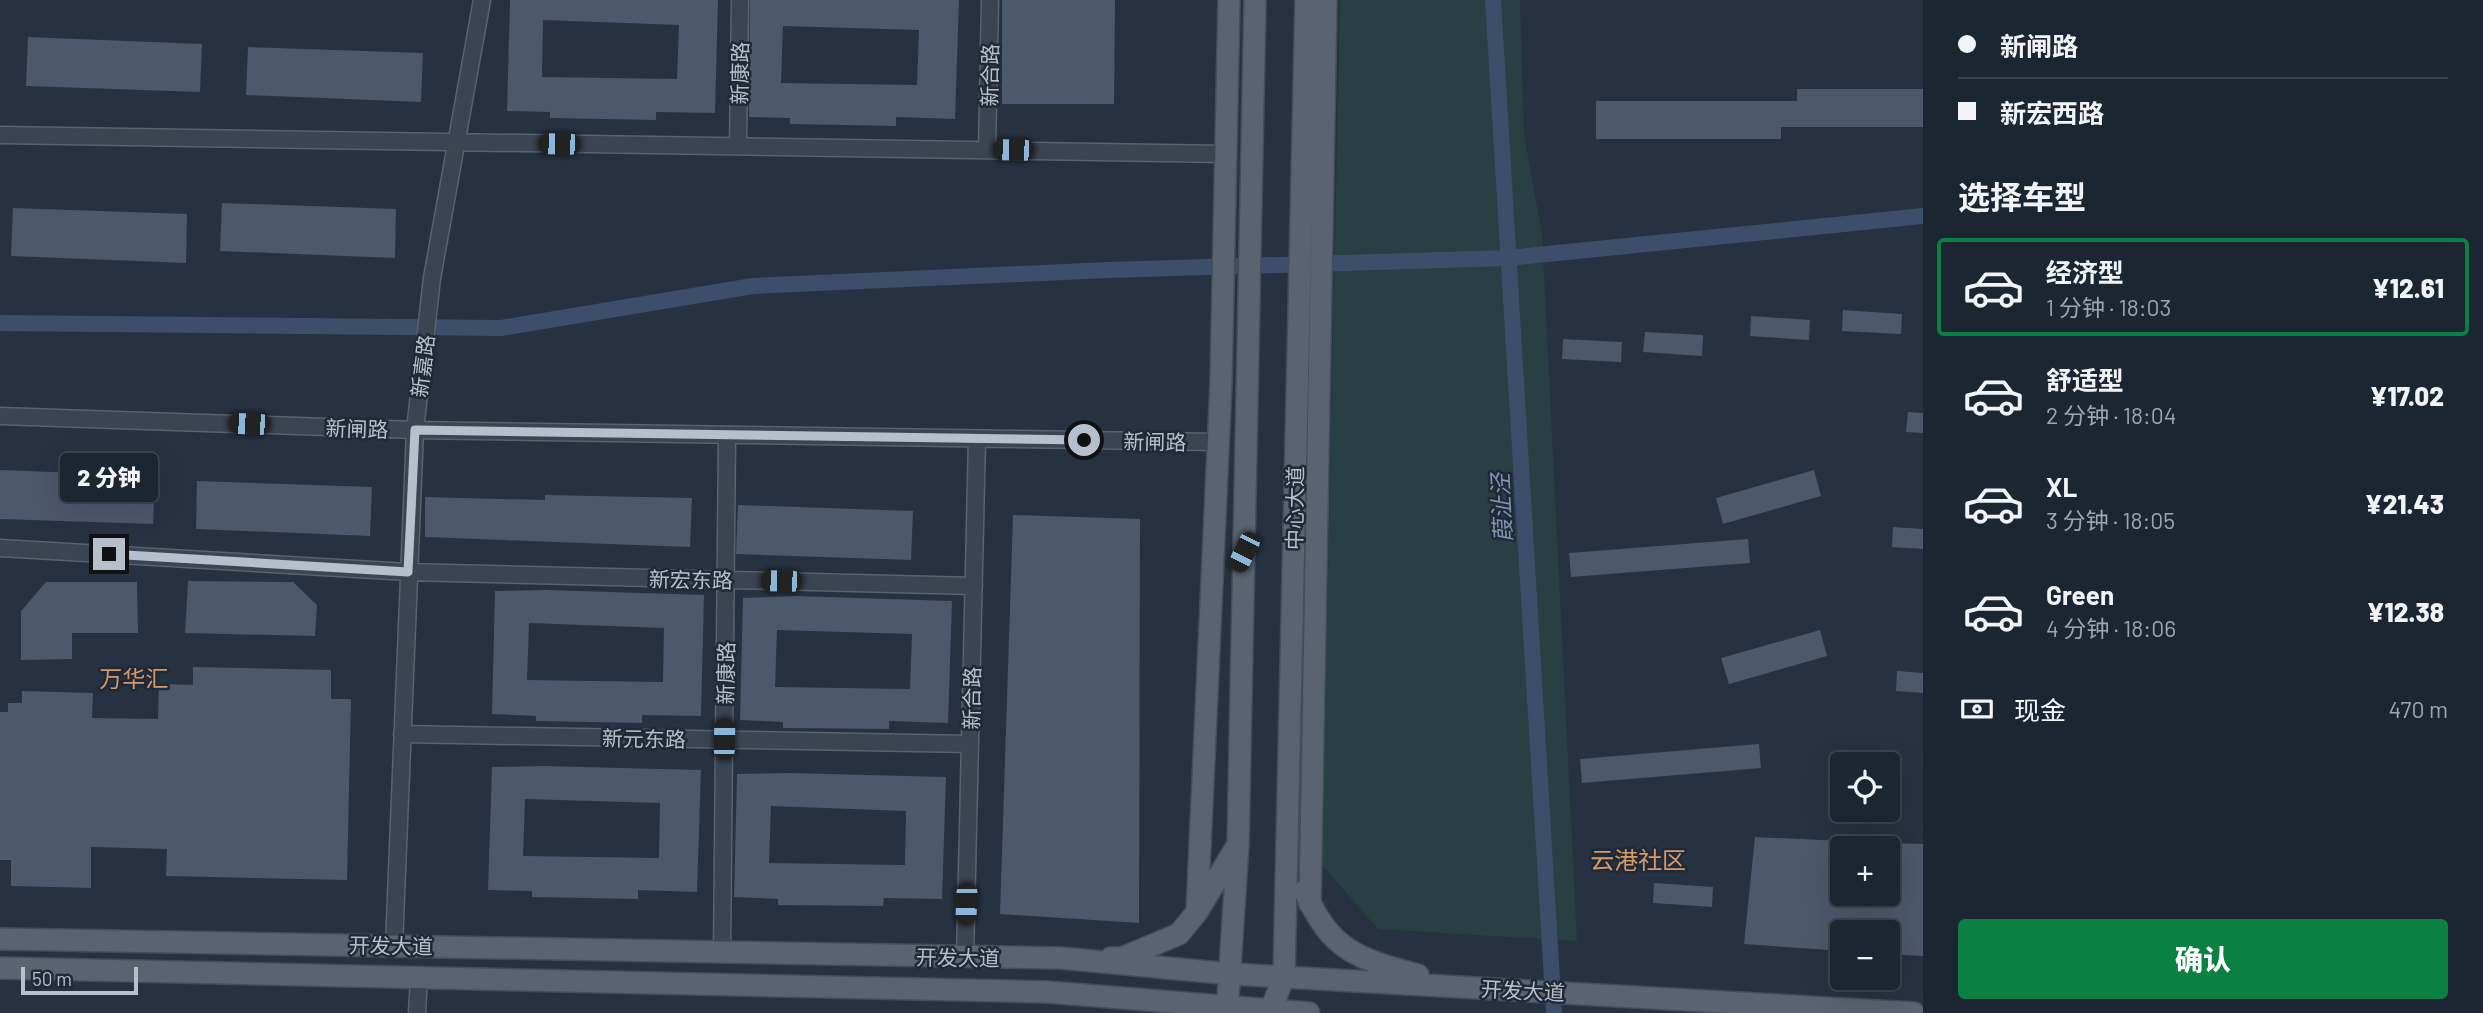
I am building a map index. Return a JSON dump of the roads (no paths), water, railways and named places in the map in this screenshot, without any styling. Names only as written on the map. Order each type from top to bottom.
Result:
[{"type":"main road","points":[[1197,912],[1219,442],[1229,0]]},
{"type":"main road","points":[[1227,1011],[1232,974],[1238,845],[1255,0]]},
{"type":"main road","name":"中心大道","points":[[1271,1012],[1284,976],[1293,581],[1309,311],[1311,250],[1304,89],[1306,0]]},
{"type":"main road","points":[[1311,250],[1325,55],[1326,0]]},
{"type":"main road","points":[[1228,49],[1252,109]]},
{"type":"main road","points":[[1304,89],[1325,55]]},
{"type":"main road","points":[[1309,311],[1314,632],[1310,904]]},
{"type":"main road","points":[[1210,621],[1244,552]]},
{"type":"main road","points":[[1293,581],[1314,632]]},
{"type":"main road","points":[[1287,838],[1317,918],[1352,955],[1461,987]]},
{"type":"main road","points":[[1060,958],[1122,958],[1179,934],[1197,912],[1238,845]]},
{"type":"main road","name":"开发大道","points":[[0,939],[1060,958],[1232,974],[1914,1013]]},
{"type":"main road","name":"开发大道","points":[[0,968],[1046,992],[1227,1011],[1309,1013]]},
{"type":"main road","points":[[1046,992],[1108,1013]]},
{"type":"street","name":"新嘉路","points":[[394,945],[415,430],[432,278],[482,0]]},
{"type":"street","name":"新康路","points":[[738,146],[740,0]]},
{"type":"street","name":"新合路","points":[[987,150],[990,0]]},
{"type":"street","points":[[0,135],[1226,154]]},
{"type":"street","name":"新闸路","points":[[0,416],[415,430],[1219,442]]},
{"type":"street","name":"新康路","points":[[722,952],[727,435]]},
{"type":"street","name":"新合路","points":[[965,958],[977,439]]},
{"type":"street","name":"新宏东路","points":[[0,548],[408,572],[974,586]]},
{"type":"street","name":"新元东路","points":[[402,733],[970,744]]},
{"type":"street","points":[[417,1013],[419,978]]},
{"type":"waterway","name":"葭沚泾","points":[[1493,0],[1554,1013]]},
{"type":"waterway","points":[[0,323],[501,328],[753,286],[1108,270],[1508,258],[1923,216]]},
{"type":"district","name":"万华汇","points":[[134,678]]},
{"type":"district","name":"云港社区","points":[[1638,859]]}]
